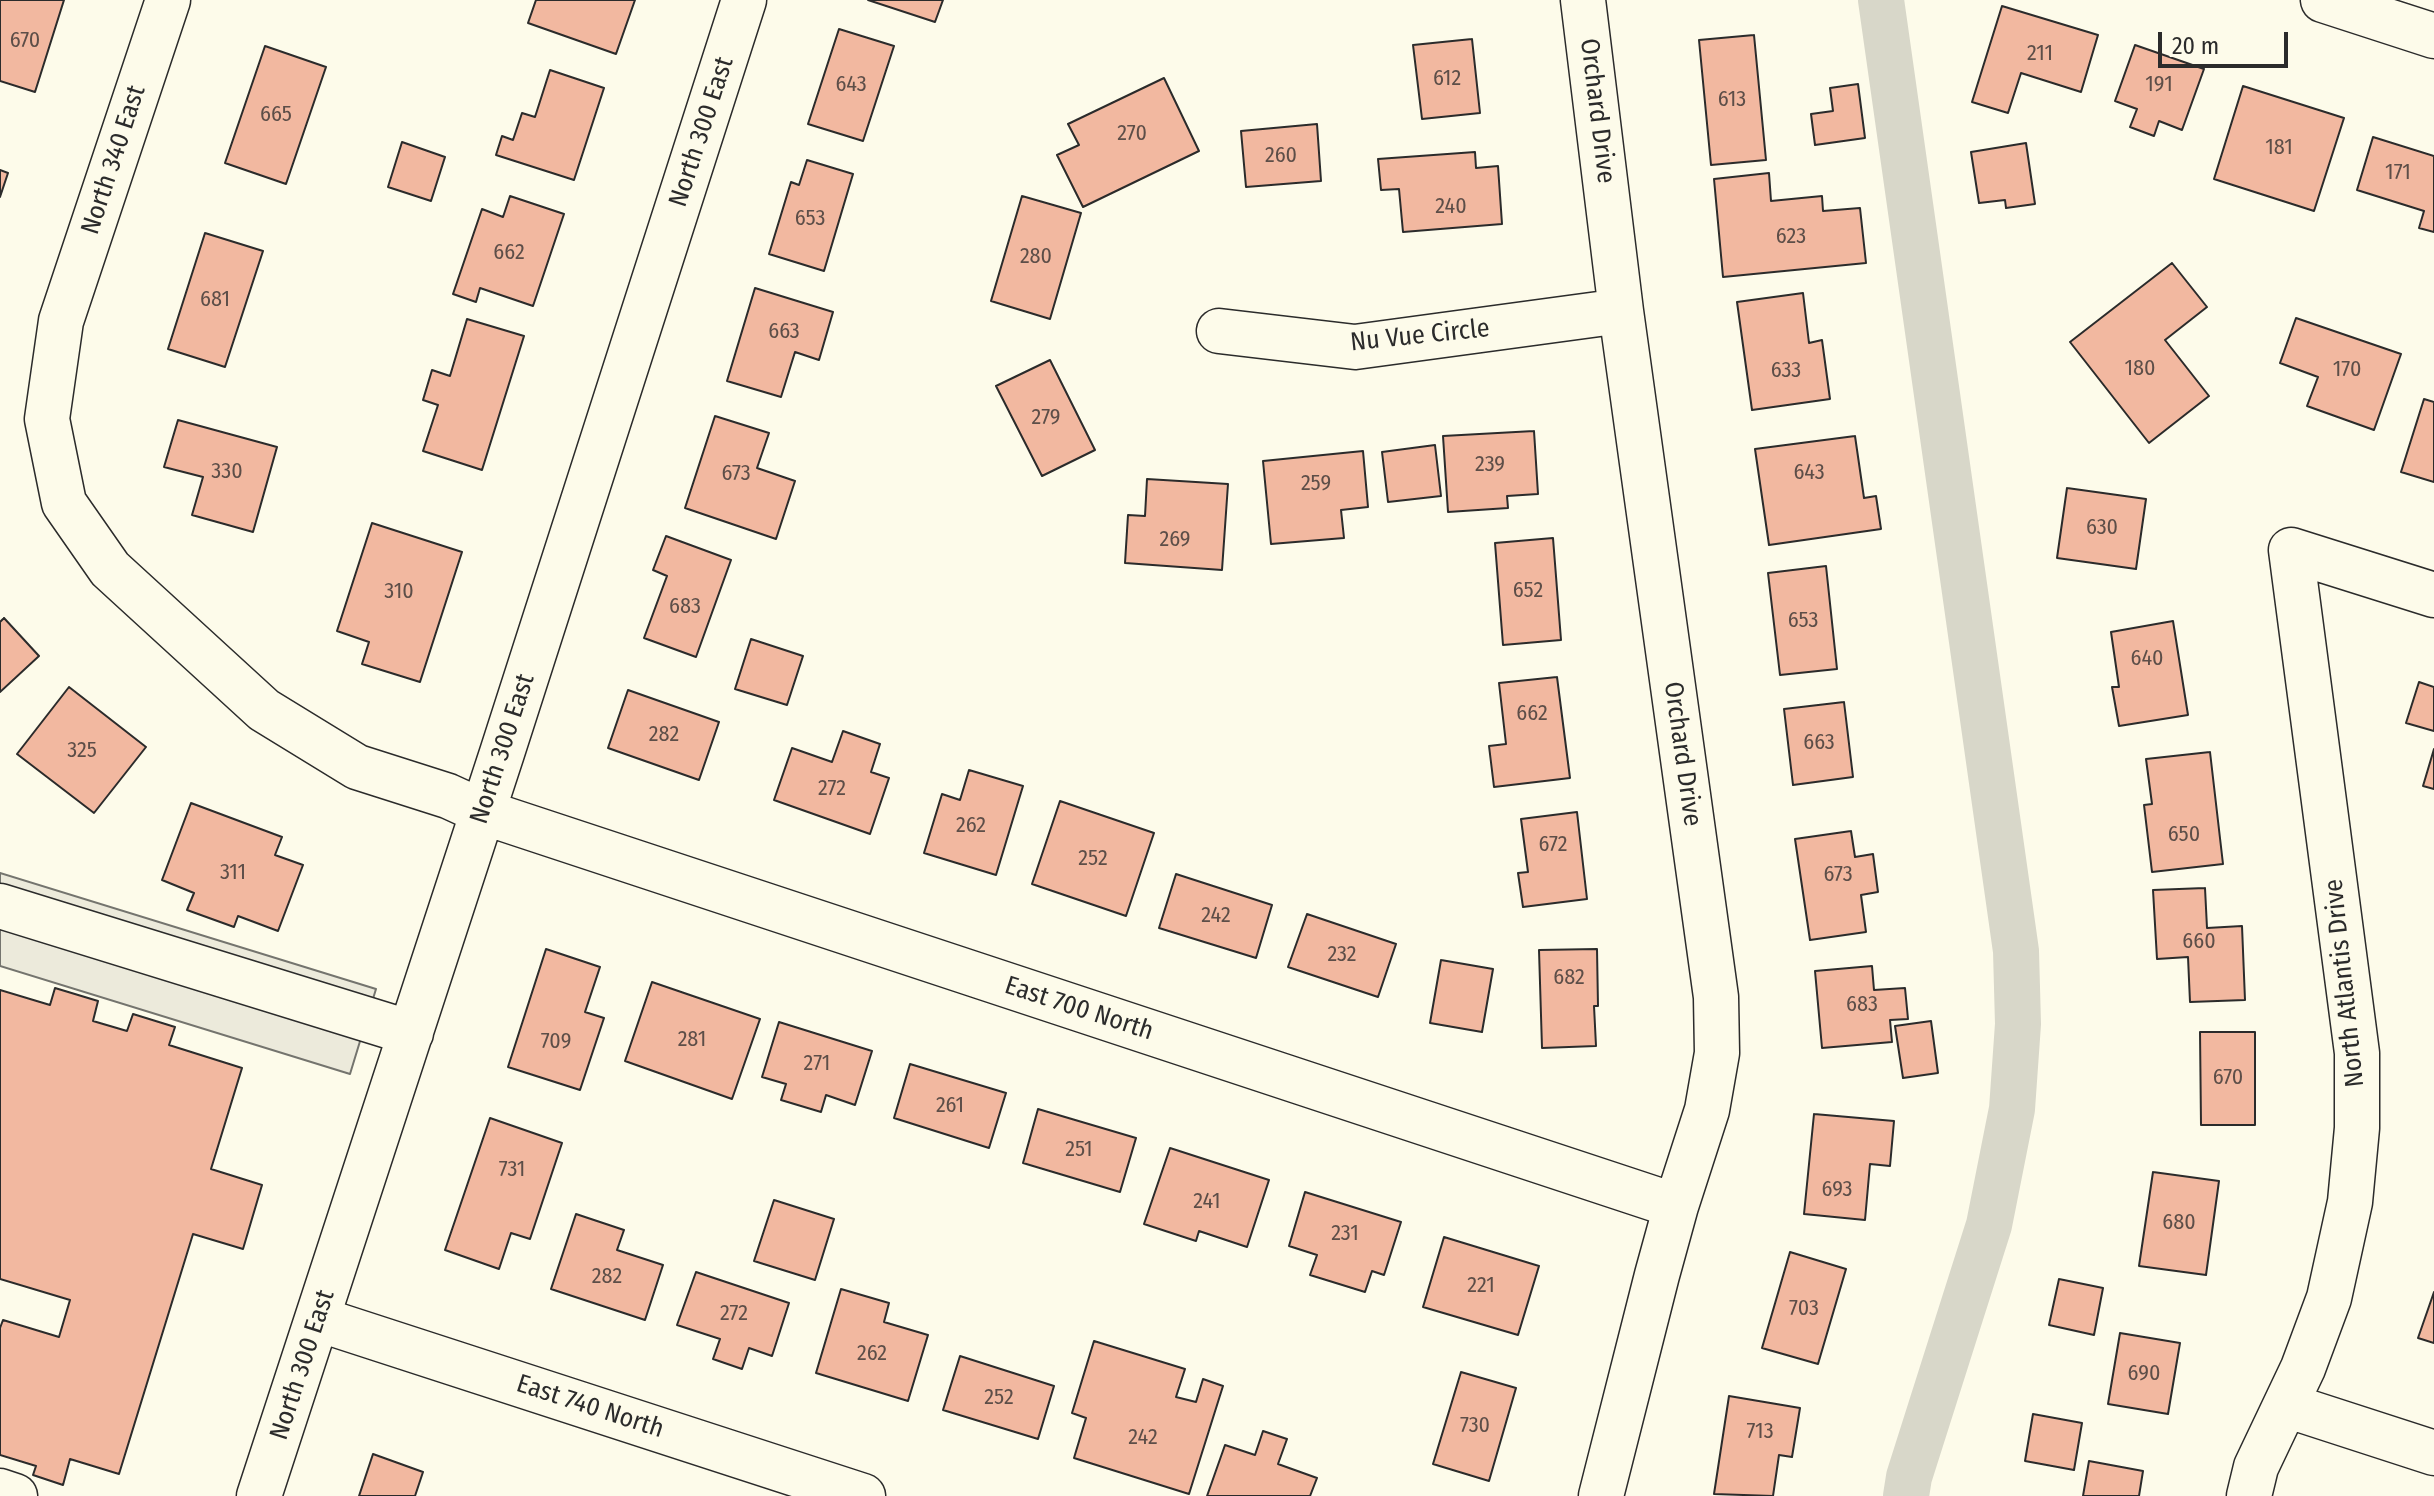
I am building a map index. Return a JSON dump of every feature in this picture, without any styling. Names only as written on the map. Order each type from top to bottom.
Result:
[{"type":"street","name":"North 340 East","points":[[168,0],[61,321],[47,419],[64,503],[110,569],[264,710],[357,767],[448,796],[483,812]]},
{"type":"street","name":"North 300 East","points":[[259,1496],[744,0]]},
{"type":"street","name":"Orchard Drive","points":[[1583,0],[1621,311],[1716,997],[1717,1053],[1707,1110],[1676,1206],[1601,1496]]},
{"type":"street","points":[[2323,0],[2434,36]]},
{"type":"street","name":"Nu Vue Circle","points":[[1219,331],[1355,347],[1621,311]]},
{"type":"street","name":"North Atlantis Drive","points":[[2249,1496],[2256,1467],[2303,1368],[2329,1298],[2350,1202],[2357,1128],[2357,1053],[2291,550],[2434,595]]},
{"type":"street","name":"East 700 North","points":[[483,812],[1676,1206]]},
{"type":"street","points":[[0,906],[411,1033]]},
{"type":"street","name":"East 740 North","points":[[318,1319],[863,1496]]},
{"type":"street","points":[[2286,1405],[2434,1453]]},
{"type":"street","points":[[0,1491],[15,1496]]},
{"type":"shaded area","points":[[0,873],[376,989],[350,1074],[0,966]]},
{"type":"building","points":[[0,0],[64,0],[35,92],[0,81]]},
{"type":"building","points":[[536,0],[635,0],[616,54],[528,23]]},
{"type":"building","points":[[868,0],[943,0],[935,22]]},
{"type":"building","points":[[2002,6],[2098,35],[2081,92],[2021,73],[2008,113],[1972,102]]},
{"type":"building","points":[[839,29],[894,46],[863,141],[808,124]]},
{"type":"building","points":[[1754,35],[1766,160],[1711,165],[1699,40]]},
{"type":"building","points":[[1472,39],[1480,113],[1422,119],[1413,45]]},
{"type":"building","points":[[2135,45],[2204,69],[2182,130],[2159,121],[2154,136],[2130,127],[2137,109],[2115,101]]},
{"type":"building","points":[[265,46],[326,67],[286,184],[225,163]]},
{"type":"building","points":[[550,70],[604,88],[574,180],[496,155],[502,136],[513,140],[522,113],[535,117]]},
{"type":"building","points":[[1164,78],[1199,151],[1083,207],[1057,155],[1079,145],[1068,124]]},
{"type":"building","points":[[1858,84],[1865,138],[1815,145],[1811,114],[1833,111],[1830,88]]},
{"type":"building","points":[[2243,86],[2344,118],[2314,211],[2214,179]]},
{"type":"building","points":[[1317,124],[1321,181],[1246,187],[1241,131]]},
{"type":"building","points":[[2373,137],[2434,156],[2434,232],[2419,228],[2424,211],[2357,190]]},
{"type":"building","points":[[402,142],[445,157],[431,201],[388,187]]},
{"type":"building","points":[[2026,143],[2035,204],[2006,208],[2005,200],[1979,203],[1971,152]]},
{"type":"building","points":[[1475,152],[1476,168],[1498,166],[1502,224],[1403,232],[1399,189],[1381,190],[1378,159]]},
{"type":"building","points":[[807,160],[853,174],[824,271],[769,254],[791,182],[799,185]]},
{"type":"building","points":[[0,170],[8,173],[0,197]]},
{"type":"building","points":[[1769,173],[1771,201],[1822,196],[1823,211],[1860,208],[1866,263],[1723,277],[1714,179]]},
{"type":"building","points":[[510,196],[564,214],[533,306],[480,288],[476,302],[453,294],[482,209],[503,217]]},
{"type":"building","points":[[1022,196],[1081,213],[1050,319],[991,301]]},
{"type":"building","points":[[205,233],[263,251],[225,367],[168,349]]},
{"type":"building","points":[[2172,263],[2207,307],[2165,340],[2209,396],[2149,443],[2070,342]]},
{"type":"building","points":[[755,288],[833,312],[819,360],[795,352],[781,397],[727,381]]},
{"type":"building","points":[[1803,293],[1809,343],[1822,340],[1830,399],[1752,410],[1737,302]]},
{"type":"building","points":[[2296,318],[2401,354],[2374,430],[2307,406],[2318,377],[2280,363]]},
{"type":"building","points":[[467,319],[524,336],[482,470],[423,451],[438,405],[423,400],[432,370],[450,376]]},
{"type":"building","points":[[1050,360],[1095,450],[1042,476],[996,386]]},
{"type":"building","points":[[2424,399],[2434,402],[2434,482],[2401,472]]},
{"type":"building","points":[[715,416],[769,433],[757,468],[795,481],[776,539],[685,508]]},
{"type":"building","points":[[178,420],[277,447],[253,532],[192,515],[203,477],[164,467]]},
{"type":"building","points":[[1534,431],[1538,494],[1507,496],[1508,508],[1448,512],[1443,436]]},
{"type":"building","points":[[1855,436],[1864,498],[1876,496],[1881,529],[1769,545],[1755,449]]},
{"type":"building","points":[[1435,445],[1441,496],[1388,502],[1382,452]]},
{"type":"building","points":[[1363,451],[1368,507],[1341,510],[1344,538],[1271,544],[1263,461]]},
{"type":"building","points":[[1147,479],[1228,484],[1222,570],[1125,563],[1128,515],[1145,516]]},
{"type":"building","points":[[2067,488],[2146,499],[2136,569],[2057,558]]},
{"type":"building","points":[[372,523],[462,552],[420,682],[362,664],[369,642],[337,631]]},
{"type":"building","points":[[666,536],[731,560],[696,657],[644,638],[667,576],[653,570]]},
{"type":"building","points":[[1553,538],[1561,640],[1503,645],[1495,543]]},
{"type":"building","points":[[1826,566],[1837,669],[1780,675],[1768,573]]},
{"type":"building","points":[[4,618],[39,656],[0,692],[0,622]]},
{"type":"building","points":[[2173,621],[2188,715],[2119,726],[2112,687],[2119,687],[2111,632]]},
{"type":"building","points":[[751,639],[803,656],[787,705],[735,689]]},
{"type":"building","points":[[1557,677],[1570,778],[1494,787],[1489,746],[1506,744],[1499,683]]},
{"type":"building","points":[[2419,682],[2434,687],[2434,731],[2406,723]]},
{"type":"building","points":[[69,687],[146,747],[94,813],[17,754]]},
{"type":"building","points":[[628,690],[719,722],[699,780],[608,748]]},
{"type":"building","points":[[1844,702],[1853,777],[1793,785],[1784,709]]},
{"type":"building","points":[[843,731],[880,744],[871,772],[889,778],[870,834],[774,800],[792,748],[832,762]]},
{"type":"building","points":[[2434,749],[2434,789],[2423,786]]},
{"type":"building","points":[[2210,752],[2223,864],[2152,872],[2144,805],[2152,804],[2146,759]]},
{"type":"building","points":[[969,770],[1023,786],[996,875],[924,853],[942,794],[960,800]]},
{"type":"building","points":[[1060,801],[1154,833],[1126,916],[1032,884]]},
{"type":"building","points":[[191,803],[282,837],[275,855],[303,865],[278,931],[238,916],[234,927],[187,910],[194,893],[162,880]]},
{"type":"building","points":[[1577,812],[1587,899],[1523,907],[1518,873],[1528,872],[1521,819]]},
{"type":"building","points":[[1851,831],[1855,857],[1873,854],[1878,892],[1861,895],[1866,932],[1810,940],[1795,839]]},
{"type":"building","points":[[1176,874],[1272,905],[1256,958],[1159,928]]},
{"type":"building","points":[[2205,888],[2207,928],[2242,926],[2245,1000],[2190,1002],[2188,957],[2157,959],[2153,890]]},
{"type":"building","points":[[1307,914],[1396,944],[1378,997],[1288,967]]},
{"type":"building","points":[[546,949],[600,967],[585,1012],[604,1018],[580,1090],[508,1067]]},
{"type":"building","points":[[1597,949],[1598,1006],[1594,1006],[1596,1046],[1542,1048],[1539,950]]},
{"type":"building","points":[[1441,960],[1493,969],[1482,1032],[1430,1023]]},
{"type":"building","points":[[1872,966],[1874,990],[1905,988],[1908,1019],[1890,1020],[1892,1042],[1822,1048],[1815,971]]},
{"type":"building","points":[[652,982],[760,1019],[732,1099],[625,1061]]},
{"type":"building","points":[[55,988],[98,1001],[93,1021],[127,1031],[133,1014],[175,1027],[169,1045],[242,1068],[211,1169],[262,1185],[243,1249],[193,1234],[119,1474],[70,1459],[63,1485],[33,1475],[36,1466],[0,1455],[0,1328],[3,1320],[59,1337],[70,1300],[0,1279],[0,990],[50,1005]]},
{"type":"building","points":[[1931,1021],[1938,1073],[1903,1078],[1895,1026]]},
{"type":"building","points":[[779,1022],[872,1051],[855,1105],[826,1095],[821,1112],[781,1100],[786,1084],[762,1077]]},
{"type":"building","points":[[2200,1032],[2255,1032],[2255,1125],[2201,1125]]},
{"type":"building","points":[[910,1064],[1006,1093],[989,1148],[894,1118]]},
{"type":"building","points":[[1038,1109],[1136,1138],[1120,1192],[1023,1163]]},
{"type":"building","points":[[1814,1114],[1894,1121],[1890,1166],[1870,1164],[1865,1220],[1804,1214]]},
{"type":"building","points":[[490,1118],[562,1143],[530,1239],[511,1233],[499,1269],[445,1250]]},
{"type":"building","points":[[1170,1148],[1269,1180],[1247,1247],[1199,1231],[1196,1241],[1144,1224]]},
{"type":"building","points":[[2153,1172],[2219,1181],[2206,1275],[2139,1266]]},
{"type":"building","points":[[1305,1192],[1401,1222],[1384,1275],[1372,1271],[1365,1292],[1310,1275],[1317,1255],[1289,1246]]},
{"type":"building","points":[[774,1200],[834,1219],[815,1280],[754,1261]]},
{"type":"building","points":[[576,1214],[624,1230],[617,1250],[663,1265],[645,1320],[551,1289]]},
{"type":"building","points":[[1444,1237],[1539,1266],[1518,1335],[1423,1307]]},
{"type":"building","points":[[1790,1252],[1846,1269],[1818,1364],[1762,1348]]},
{"type":"building","points":[[696,1272],[789,1303],[772,1356],[749,1348],[742,1369],[713,1359],[720,1339],[677,1325]]},
{"type":"building","points":[[2059,1279],[2103,1288],[2094,1335],[2049,1325]]},
{"type":"building","points":[[841,1289],[889,1303],[884,1322],[928,1335],[908,1401],[816,1373]]},
{"type":"building","points":[[2434,1292],[2434,1343],[2418,1338]]},
{"type":"building","points":[[2120,1333],[2180,1343],[2168,1414],[2108,1404]]},
{"type":"building","points":[[1094,1341],[1185,1369],[1176,1397],[1196,1402],[1203,1379],[1223,1386],[1189,1494],[1074,1458],[1086,1418],[1072,1413]]},
{"type":"building","points":[[960,1356],[1054,1386],[1038,1439],[943,1410]]},
{"type":"building","points":[[1461,1372],[1516,1388],[1489,1481],[1433,1464]]},
{"type":"building","points":[[1729,1396],[1800,1408],[1792,1457],[1779,1455],[1773,1496],[1714,1494]]},
{"type":"building","points":[[2033,1414],[2082,1423],[2074,1470],[2025,1461]]},
{"type":"building","points":[[1263,1431],[1287,1439],[1278,1464],[1317,1478],[1310,1496],[1207,1496],[1225,1445],[1255,1455]]},
{"type":"building","points":[[373,1454],[423,1472],[415,1496],[359,1496]]},
{"type":"building","points":[[2089,1461],[2143,1471],[2139,1496],[2083,1496]]},
{"type":"waterway","points":[[1881,0],[2016,951],[2018,1024],[2012,1109],[1989,1225],[1909,1477],[1906,1496]]}]
